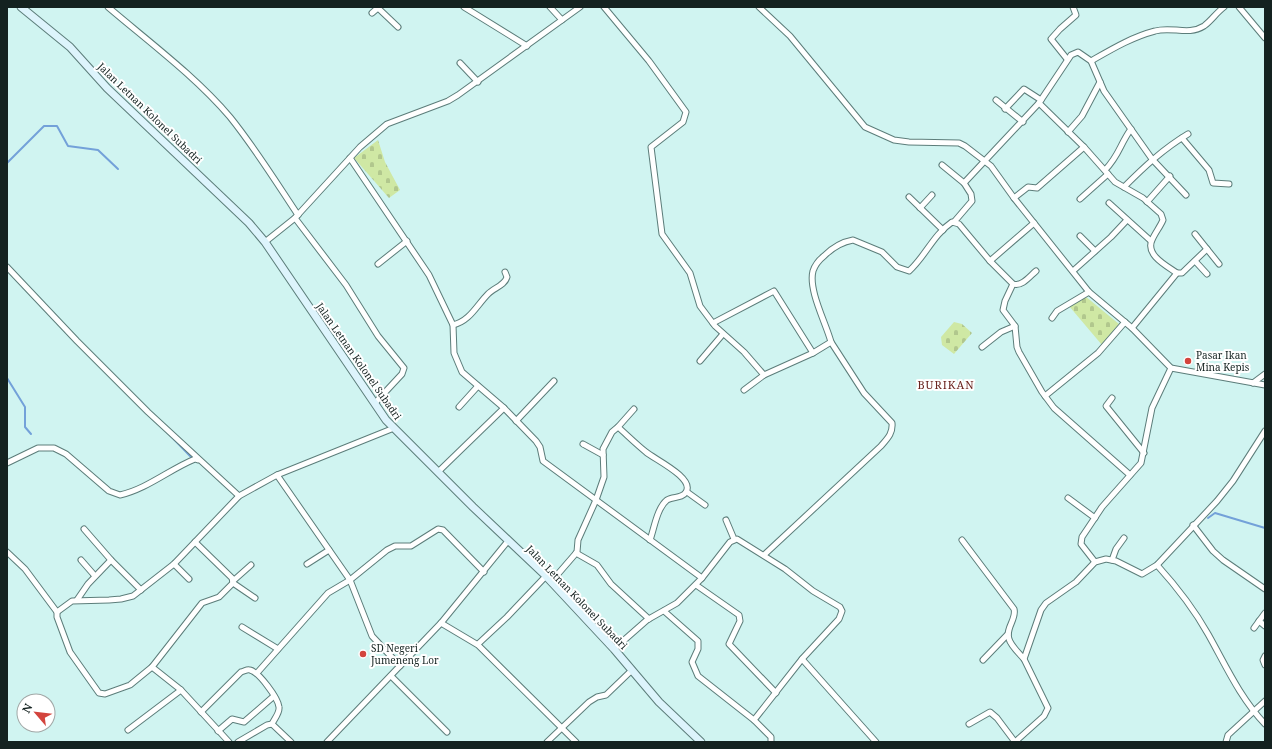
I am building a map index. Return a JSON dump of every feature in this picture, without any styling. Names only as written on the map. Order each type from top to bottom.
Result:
[{"type":"main road","name":"Jalan Letnan Kolonel Subadri","points":[[21,7],[70,47],[107,88],[249,223],[265,242],[386,420],[508,541],[552,582],[614,649],[659,702],[701,742]]},
{"type":"street","points":[[108,7],[208,94],[230,117],[265,164],[296,216],[346,286],[378,336],[404,368],[402,374],[375,403]]},
{"type":"street","points":[[464,7],[527,46]]},
{"type":"street","points":[[550,7],[562,20]]},
{"type":"street","points":[[265,242],[296,216],[350,158],[387,124],[448,101],[478,82],[580,7]]},
{"type":"street","points":[[604,7],[649,61],[686,112],[683,122],[651,147],[662,234],[690,273],[700,306],[723,334],[744,352],[764,375]]},
{"type":"street","points":[[759,7],[790,36],[865,127],[894,140],[959,144],[965,146],[991,166],[1014,198],[1089,292],[1132,328],[1171,368],[1265,385]]},
{"type":"street","points":[[1067,59],[1051,39],[1060,28],[1076,15],[1073,7]]},
{"type":"street","points":[[1091,60],[1122,43],[1156,30],[1181,32],[1195,30],[1204,26],[1223,7]]},
{"type":"street","points":[[1238,7],[1265,38]]},
{"type":"street","points":[[372,13],[379,8],[398,27]]},
{"type":"street","points":[[964,183],[986,162],[1022,122],[1040,101],[1067,59],[1078,52],[1091,60],[1104,91],[1152,159],[1170,176],[1186,195]]},
{"type":"street","points":[[460,62],[478,82]]},
{"type":"street","points":[[1068,132],[1082,116],[1100,82]]},
{"type":"street","points":[[1005,109],[1024,89],[1040,101],[1115,182],[1147,202],[1163,217],[1162,223],[1151,241],[1150,250],[1153,256],[1177,273],[1182,273],[1206,249]]},
{"type":"street","points":[[996,100],[1022,122]]},
{"type":"street","points":[[1080,199],[1106,172],[1118,156],[1124,140],[1131,129]]},
{"type":"street","points":[[1124,187],[1152,159],[1168,146],[1188,134]]},
{"type":"street","points":[[1182,138],[1209,170],[1213,183],[1229,184]]},
{"type":"street","points":[[1014,198],[1028,187],[1037,188],[1084,147]]},
{"type":"street","points":[[350,158],[429,275],[453,325],[454,353],[462,372],[504,408],[539,444],[543,461],[702,578]]},
{"type":"street","points":[[764,555],[881,446],[890,436],[893,429],[892,423],[864,393],[831,342],[812,286],[813,272],[822,258],[838,246],[853,240],[882,252],[897,267],[909,271],[914,267],[930,243],[950,223],[954,222],[972,201],[971,194],[964,183],[942,165]]},
{"type":"street","points":[[1147,202],[1170,176]]},
{"type":"street","points":[[920,208],[932,195]]},
{"type":"street","points":[[909,197],[943,230]]},
{"type":"street","points":[[1109,203],[1151,241]]},
{"type":"street","points":[[1073,271],[1127,220]]},
{"type":"street","points":[[954,222],[959,224],[990,261],[1012,284],[1016,286],[1036,271]]},
{"type":"street","points":[[990,261],[1034,223]]},
{"type":"street","points":[[1195,234],[1219,264]]},
{"type":"street","points":[[1080,236],[1095,251]]},
{"type":"street","points":[[378,264],[407,241]]},
{"type":"street","points":[[1195,261],[1207,274]]},
{"type":"street","points":[[7,268],[77,341],[198,460],[239,496]]},
{"type":"street","points":[[453,325],[467,318],[490,292],[506,281],[508,277],[505,272]]},
{"type":"street","points":[[1132,328],[1177,273]]},
{"type":"street","points":[[1012,284],[1003,310],[1015,326],[1016,347],[1045,396],[1054,408],[1130,475]]},
{"type":"street","points":[[713,323],[774,290],[813,353]]},
{"type":"street","points":[[1052,318],[1057,311],[1089,292]]},
{"type":"street","points":[[1045,396],[1098,353],[1125,322]]},
{"type":"street","points":[[982,347],[998,334],[1015,326]]},
{"type":"street","points":[[700,361],[723,334]]},
{"type":"street","points":[[744,390],[764,375],[813,353],[831,342]]},
{"type":"street","points":[[1094,562],[1081,544],[1082,536],[1095,518],[1141,463],[1152,408],[1171,368]]},
{"type":"street","points":[[1253,383],[1265,374]]},
{"type":"street","points":[[516,421],[554,380]]},
{"type":"street","points":[[459,407],[478,386]]},
{"type":"street","points":[[1112,398],[1106,406],[1144,453]]},
{"type":"street","points":[[438,472],[504,408]]},
{"type":"street","points":[[552,582],[576,553],[578,540],[596,500],[605,470],[603,455],[608,438],[634,409]]},
{"type":"street","points":[[618,427],[647,453],[667,465],[687,482],[687,492],[682,496],[668,499],[663,505],[650,540]]},
{"type":"street","points":[[57,612],[72,601],[122,599],[132,596],[174,564],[239,496],[277,475],[394,428]]},
{"type":"street","points":[[1024,659],[1041,610],[1046,603],[1076,582],[1094,562],[1112,560],[1142,574],[1157,565],[1179,543],[1193,525],[1217,502],[1233,482],[1265,431]]},
{"type":"street","points":[[583,444],[603,455]]},
{"type":"street","points":[[7,463],[38,448],[54,448],[66,454],[109,491],[120,495],[192,460],[198,460]]},
{"type":"street","points":[[277,475],[350,580],[372,636],[400,666]]},
{"type":"street","points":[[687,492],[705,505]]},
{"type":"street","points":[[1068,498],[1095,518]]},
{"type":"street","points":[[726,520],[734,539]]},
{"type":"street","points":[[1193,525],[1213,552],[1265,589]]},
{"type":"street","points":[[84,529],[111,560],[141,590]]},
{"type":"street","points":[[257,673],[323,598],[350,580],[387,550],[395,546],[411,546],[440,529],[446,532],[484,572]]},
{"type":"street","points":[[1112,560],[1116,548],[1124,538]]},
{"type":"street","points":[[734,539],[741,541],[764,555],[813,591],[840,607],[842,611],[839,619],[802,659],[754,720]]},
{"type":"street","points":[[614,649],[649,619],[664,611],[685,596],[734,539]]},
{"type":"street","points":[[962,540],[1014,608],[1015,614],[1008,634],[983,660]]},
{"type":"street","points":[[328,742],[441,623],[508,541]]},
{"type":"street","points":[[195,542],[233,582],[255,598]]},
{"type":"street","points":[[307,564],[329,550]]},
{"type":"street","points":[[7,552],[25,570],[57,612],[57,617],[70,652],[99,693],[105,694],[130,685],[152,667],[202,603],[219,597],[229,589],[233,582],[251,565]]},
{"type":"street","points":[[576,553],[597,565],[611,584],[649,619]]},
{"type":"street","points":[[82,560],[95,576]]},
{"type":"street","points":[[77,600],[95,576],[111,560]]},
{"type":"street","points":[[174,564],[190,578]]},
{"type":"street","points":[[1157,565],[1176,587],[1207,632],[1253,711],[1265,724]]},
{"type":"street","points":[[478,644],[507,617],[546,576]]},
{"type":"street","points":[[696,585],[739,615],[740,621],[729,644],[776,693]]},
{"type":"street","points":[[664,611],[698,641],[698,649],[692,662],[698,676],[754,720],[771,738],[771,742]]},
{"type":"street","points":[[1254,628],[1265,613]]},
{"type":"street","points":[[1259,621],[1265,626]]},
{"type":"street","points":[[441,623],[478,644],[576,742]]},
{"type":"street","points":[[242,627],[278,649]]},
{"type":"street","points":[[969,724],[990,712],[997,718],[1015,742],[1044,716],[1048,708],[1024,659],[1009,640],[1008,634]]},
{"type":"street","points":[[1265,656],[1263,660],[1265,665]]},
{"type":"street","points":[[802,659],[876,742]]},
{"type":"street","points":[[152,667],[181,690],[229,742]]},
{"type":"street","points":[[201,712],[241,672],[247,670],[257,673],[274,696],[279,708],[272,724]]},
{"type":"street","points":[[547,742],[589,702],[597,697],[606,695],[632,670]]},
{"type":"street","points":[[391,676],[447,732]]},
{"type":"street","points":[[128,730],[181,690]]},
{"type":"street","points":[[218,731],[232,720],[244,722],[274,696]]},
{"type":"street","points":[[1226,742],[1228,735],[1265,701]]},
{"type":"street","points":[[238,742],[267,725],[272,724]]},
{"type":"street","points":[[272,724],[291,742]]},
{"type":"green space","points":[[378,140],[385,162],[400,190],[389,198],[354,158]]},
{"type":"green space","points":[[1085,296],[1119,324],[1102,345],[1069,306]]},
{"type":"green space","points":[[954,322],[962,324],[972,333],[954,354],[942,345],[941,337]]},
{"type":"waterway","points":[[7,163],[44,126],[57,126],[68,146],[98,150],[118,169]]},
{"type":"waterway","points":[[7,378],[25,407],[25,427],[31,434]]},
{"type":"waterway","points":[[168,433],[192,458]]},
{"type":"waterway","points":[[1208,518],[1215,513],[1265,528]]},
{"type":"place","name":"Pasar Ikan Mina Kepis","points":[[1188,361]]},
{"type":"place","name":"SD Negeri Jumeneng Lor","points":[[363,654]]},
{"type":"district","name":"BURIKAN","points":[[946,384]]}]
